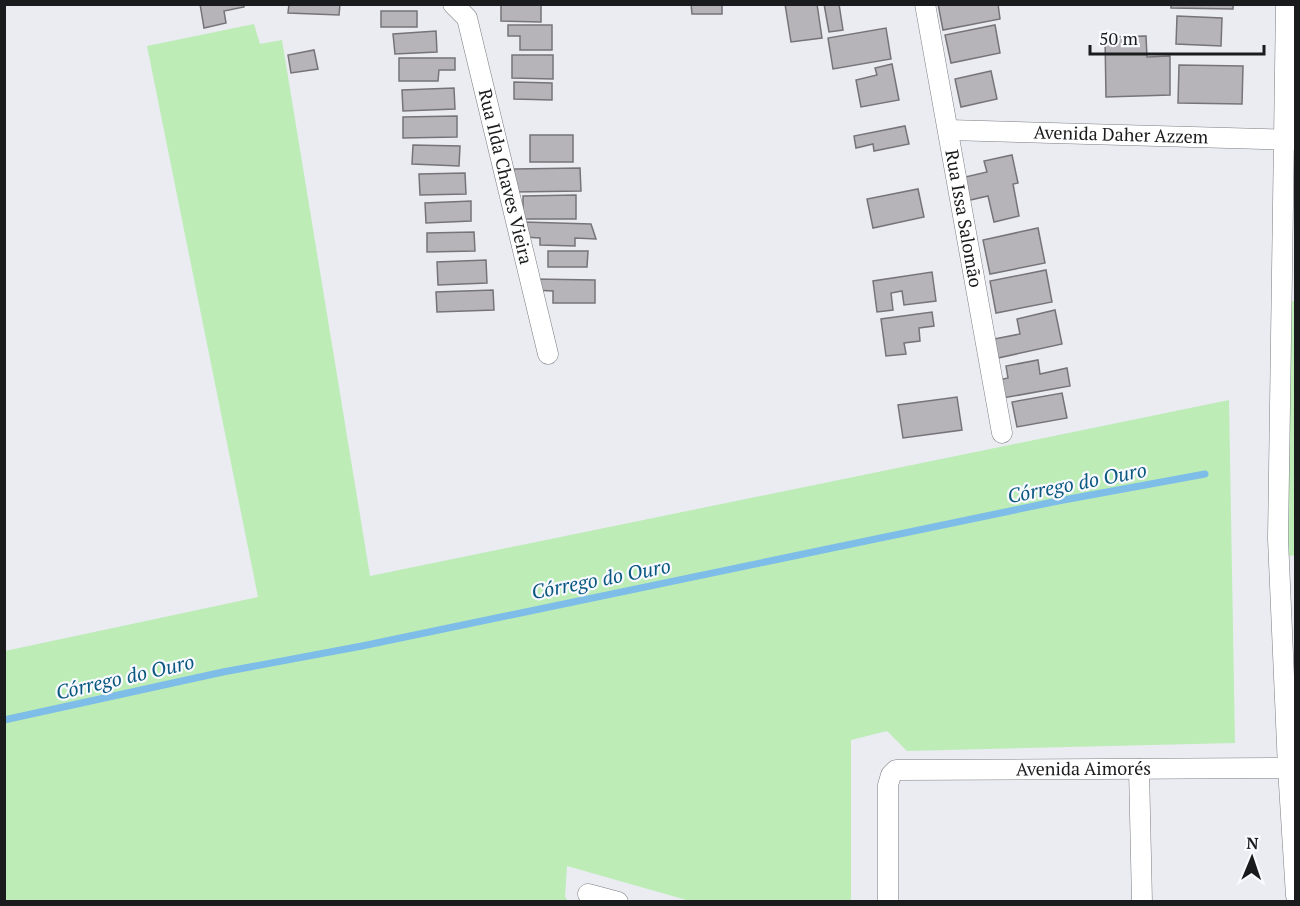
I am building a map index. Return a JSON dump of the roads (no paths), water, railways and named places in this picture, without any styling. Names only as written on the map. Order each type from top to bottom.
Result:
[{"type":"street","name":"Rua Ilda Chaves Vieira","points":[[453,4],[467,18],[548,354]]},
{"type":"street","name":"Rua Issa Salomão","points":[[925,4],[1002,433]]},
{"type":"street","points":[[1286,4],[1290,140],[1278,539],[1296,896]]},
{"type":"street","name":"Avenida Daher Azzem","points":[[949,130],[1290,140]]},
{"type":"street","name":"Avenida Aimorés","points":[[888,902],[888,785],[891,775],[896,770],[1288,768]]},
{"type":"street","points":[[1139,769],[1143,902]]},
{"type":"street","points":[[588,894],[618,902]]},
{"type":"waterway","name":"Córrego do Ouro","points":[[4,720],[223,672],[362,646],[1058,501],[1205,474]]}]
